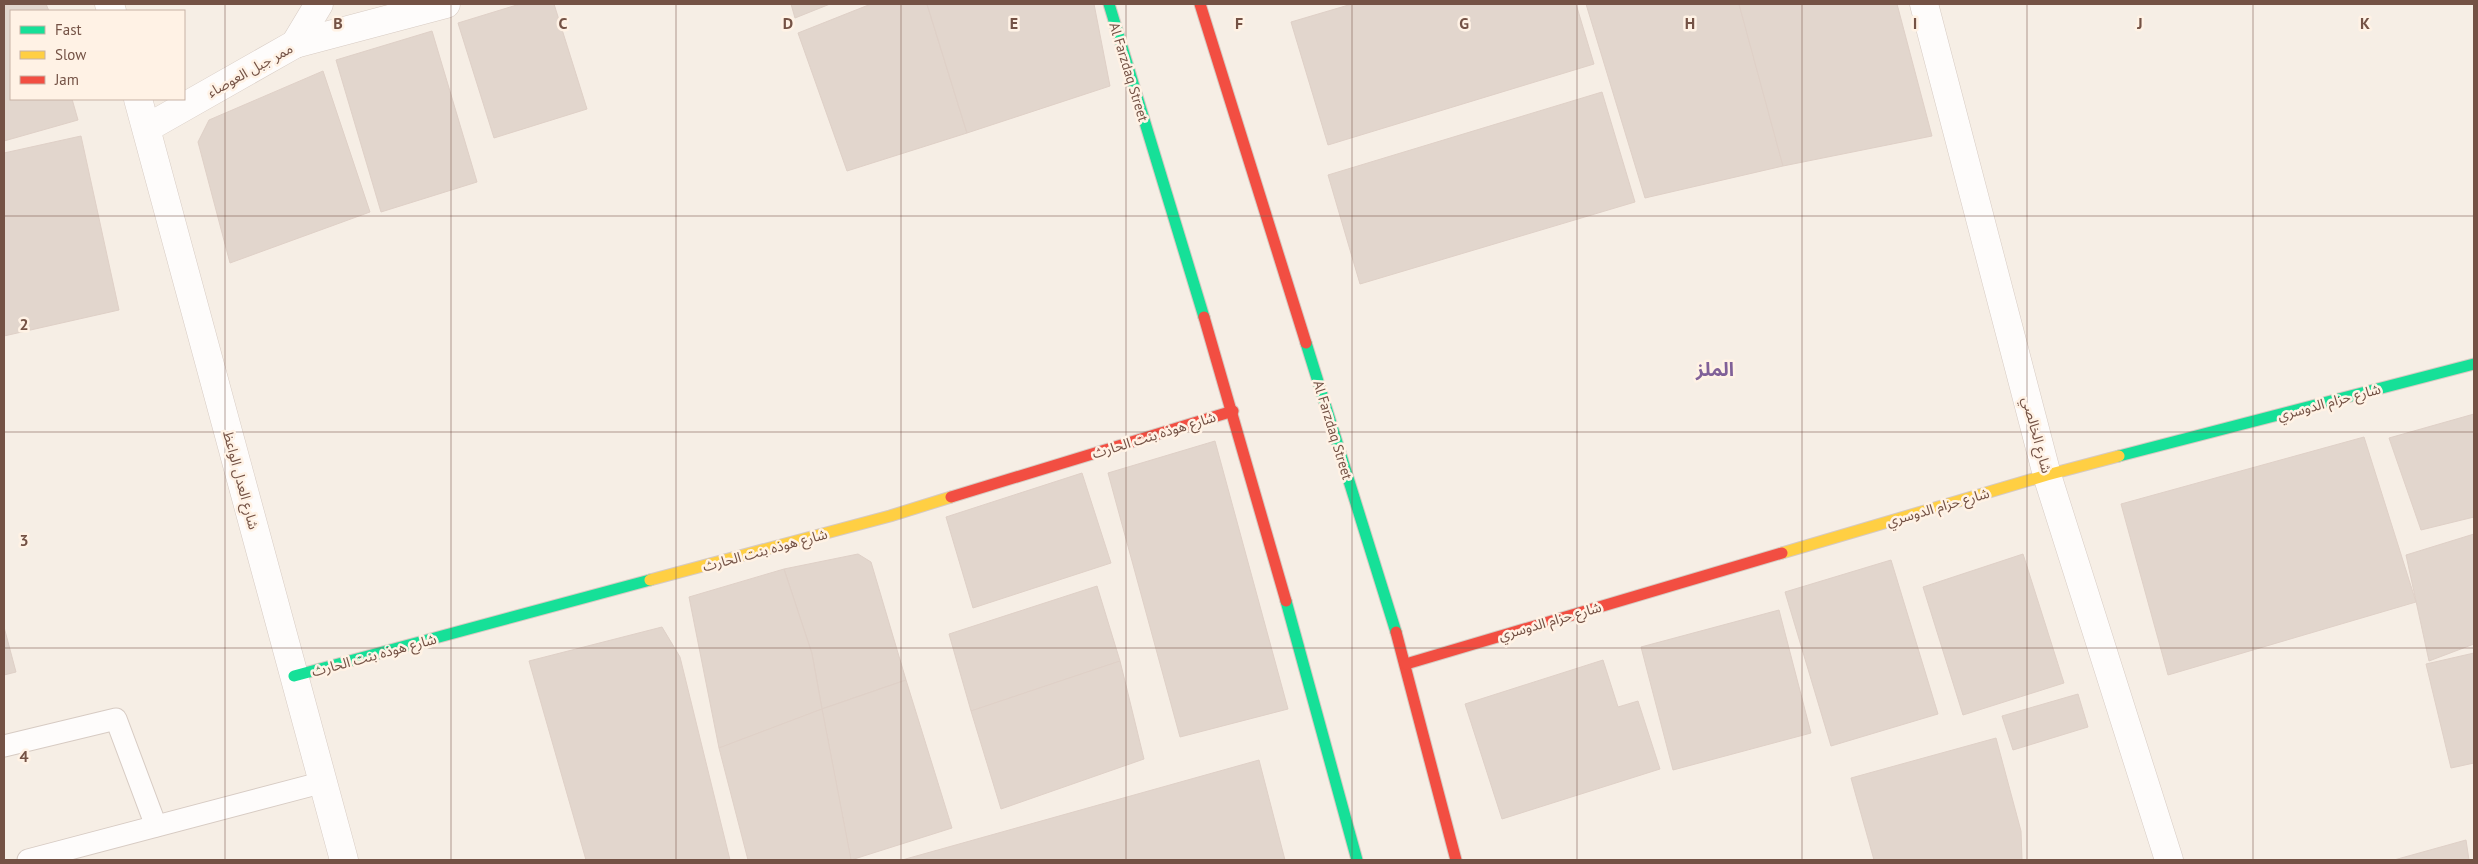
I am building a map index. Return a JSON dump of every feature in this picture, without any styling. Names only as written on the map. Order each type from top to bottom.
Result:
[{"type":"street","points":[[295,44],[319,4]]},
{"type":"street","name":"ممر جبل العوصاء","points":[[146,128],[295,44],[446,4]]},
{"type":"street","name":"Al Farzdaq Street","points":[[1109,4],[1233,411],[1357,860]]},
{"type":"street","name":"Al Farzdaq Street","points":[[1200,4],[1406,664],[1456,860]]},
{"type":"street","name":"شارع الخالصي","points":[[1924,4],[2047,475],[2169,860]]},
{"type":"street","name":"شارع العدل الواعظ","points":[[138,100],[344,860]]},
{"type":"street","name":"شارع حزام الدوسري","points":[[1406,664],[2047,475],[2474,364]]},
{"type":"street","name":"شارع هوذه بنت الحارث","points":[[294,676],[890,516],[1233,411]]},
{"type":"lane","points":[[4,746],[116,719],[156,826]]},
{"type":"lane","points":[[28,860],[324,782]]},
{"type":"building","points":[[4,4],[46,4],[49,10],[10,10],[10,100],[72,100],[78,120],[4,141]]},
{"type":"building","points":[[520,4],[554,4],[587,109],[494,138],[458,23]]},
{"type":"building","points":[[791,4],[830,4],[795,18]]},
{"type":"building","points":[[871,4],[927,4],[967,133],[847,171],[798,33]]},
{"type":"building","points":[[927,4],[1094,4],[1110,86],[967,133]]},
{"type":"building","points":[[1352,4],[1576,4],[1594,64],[1328,145],[1291,22]]},
{"type":"building","points":[[1586,4],[1739,4],[1783,166],[1645,198]]},
{"type":"building","points":[[1739,4],[1897,4],[1932,136],[1783,166]]},
{"type":"building","points":[[432,31],[477,182],[381,212],[336,60]]},
{"type":"building","points":[[323,71],[370,212],[230,263],[198,142],[209,120]]},
{"type":"building","points":[[1602,92],[1635,202],[1360,284],[1328,175]]},
{"type":"building","points":[[81,136],[119,310],[4,336],[4,153]]},
{"type":"building","points":[[2474,414],[2474,517],[2421,530],[2389,438]]},
{"type":"building","points":[[2364,437],[2416,602],[2168,675],[2121,504]]},
{"type":"building","points":[[1215,441],[1288,709],[1180,737],[1108,473]]},
{"type":"building","points":[[1082,473],[1111,563],[973,608],[946,517]]},
{"type":"building","points":[[2474,534],[2474,644],[2429,661],[2406,555]]},
{"type":"building","points":[[858,554],[871,562],[906,680],[822,709],[812,654],[784,569]]},
{"type":"building","points":[[2023,554],[2064,683],[1963,715],[1923,587]]},
{"type":"building","points":[[1891,560],[1938,714],[1831,746],[1785,592]]},
{"type":"building","points":[[784,569],[812,654],[822,709],[719,748],[689,597]]},
{"type":"building","points":[[1097,586],[1120,661],[971,711],[949,634]]},
{"type":"building","points":[[1779,610],[1811,733],[1673,770],[1641,647]]},
{"type":"building","points":[[4,627],[16,672],[4,675]]},
{"type":"building","points":[[662,627],[680,657],[730,860],[586,860],[529,661]]},
{"type":"building","points":[[2474,653],[2474,763],[2451,768],[2426,664]]},
{"type":"building","points":[[1603,660],[1618,707],[1638,701],[1660,769],[1502,819],[1465,704]]},
{"type":"building","points":[[1120,661],[1144,759],[1001,809],[971,711]]},
{"type":"building","points":[[906,680],[952,828],[851,860],[822,709]]},
{"type":"building","points":[[2078,694],[2088,727],[2013,750],[2002,716]]},
{"type":"building","points":[[822,709],[851,860],[748,860],[719,748]]},
{"type":"building","points":[[1996,738],[2021,831],[2022,860],[1874,860],[1851,778]]},
{"type":"building","points":[[1259,760],[1285,860],[902,860]]},
{"type":"building","points":[[2466,840],[2469,860],[2394,860]]},
{"type":"traffic: fast","points":[[1109,4],[1204,317]]},
{"type":"traffic: fast","points":[[1306,343],[1396,632]]},
{"type":"traffic: fast","points":[[2119,456],[2474,364]]},
{"type":"traffic: fast","points":[[294,676],[650,580]]},
{"type":"traffic: fast","points":[[1286,601],[1357,860]]},
{"type":"traffic: slow","points":[[1782,553],[2047,475],[2119,456]]},
{"type":"traffic: slow","points":[[650,580],[890,516],[951,497]]},
{"type":"traffic: jam","points":[[1200,4],[1306,343]]},
{"type":"traffic: jam","points":[[1204,317],[1286,601]]},
{"type":"traffic: jam","points":[[951,497],[1233,411]]},
{"type":"traffic: jam","points":[[1406,664],[1782,553]]},
{"type":"traffic: jam","points":[[1396,632],[1456,860]]},
{"type":"district","name":"الملز","points":[[1715,369]]}]
